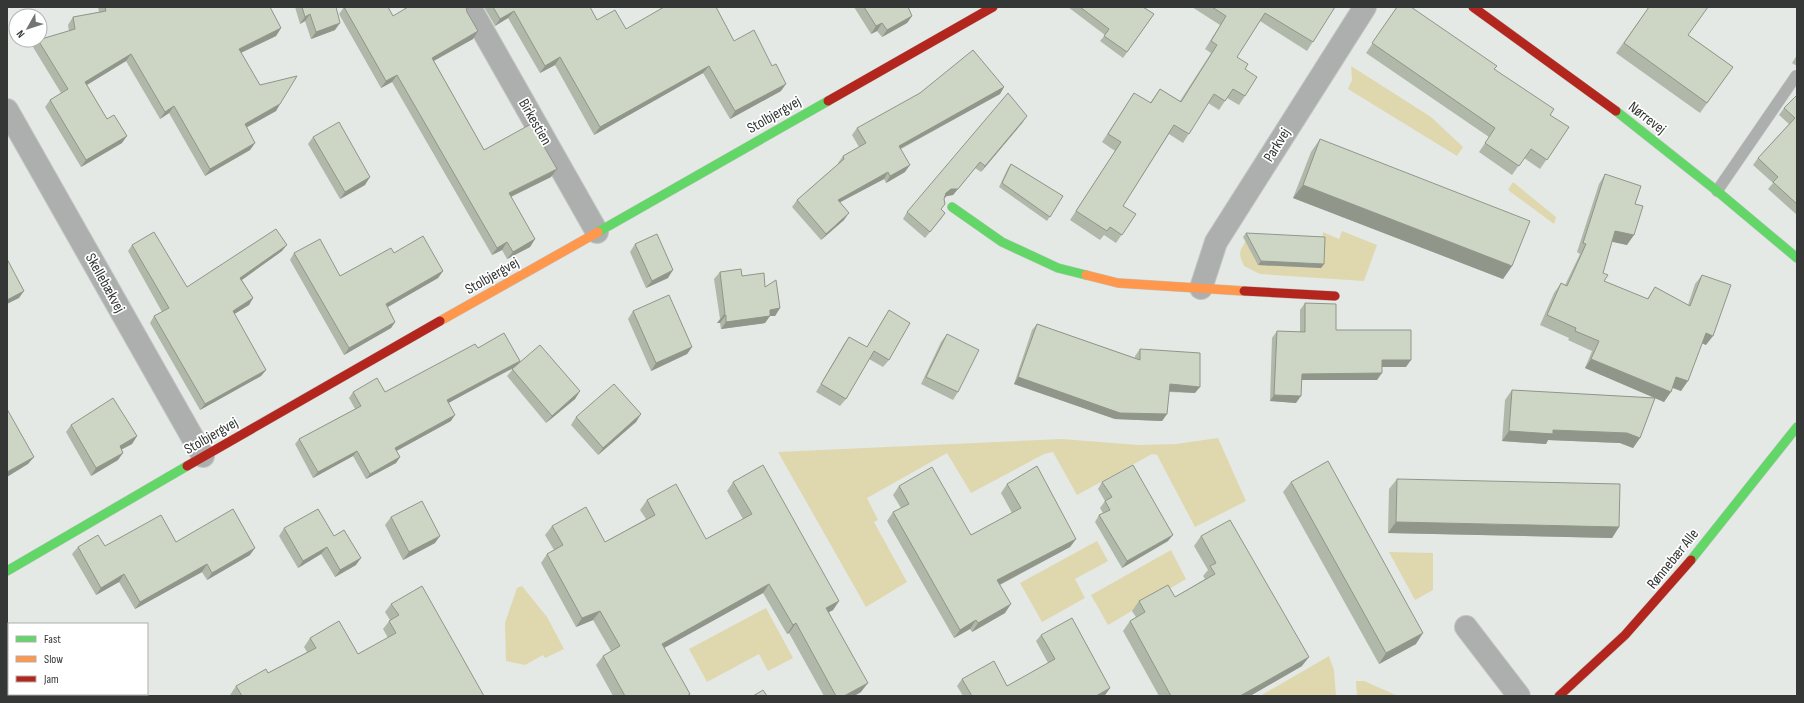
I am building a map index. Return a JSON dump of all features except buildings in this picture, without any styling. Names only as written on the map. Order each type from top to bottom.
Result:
[{"type":"street","name":"Stolbjergvej","points":[[7,571],[203,456],[993,7]]},
{"type":"street","name":"Parkvej","points":[[1200,288],[1216,242],[1365,7]]},
{"type":"street","name":"Nørrevej","points":[[1473,7],[1610,107],[1718,191],[1797,258]]},
{"type":"street","name":"Birkestien","points":[[473,13],[597,232]]},
{"type":"street","name":"Skellebækvej","points":[[7,110],[203,456]]},
{"type":"street","points":[[952,207],[1002,242],[1058,268],[1118,283],[1335,296]]},
{"type":"street","name":"Rønnebær Alle","points":[[1559,696],[1592,670],[1644,617],[1797,427]]},
{"type":"street","points":[[1466,627],[1519,696]]},
{"type":"lane","points":[[1718,191],[1796,76]]},
{"type":"shaded area","points":[[1351,66],[1431,117],[1463,147],[1457,156],[1348,89],[1352,80]]},
{"type":"shaded area","points":[[1513,182],[1556,217],[1554,224],[1508,190]]},
{"type":"shaded area","points":[[1342,231],[1377,245],[1364,281],[1260,274],[1244,266],[1240,256],[1246,241],[1259,265],[1321,268],[1323,232],[1339,239]]},
{"type":"shaded area","points":[[1218,438],[1246,501],[1195,527],[1157,455],[1152,454],[1077,495],[1053,452],[1044,454],[971,493],[947,453],[867,498],[878,520],[874,522],[907,582],[866,607],[778,452],[1062,439],[1138,445],[1176,444]]},
{"type":"shaded area","points":[[1097,541],[1108,561],[1075,579],[1085,598],[1042,622],[1020,583]]},
{"type":"shaded area","points":[[1171,550],[1186,579],[1108,625],[1091,595]]},
{"type":"shaded area","points":[[1389,552],[1433,553],[1433,590],[1415,600]]},
{"type":"shaded area","points":[[522,586],[547,617],[564,649],[545,658],[543,655],[525,665],[506,661],[505,623],[517,588]]},
{"type":"shaded area","points":[[766,608],[793,658],[768,671],[759,654],[707,682],[689,649]]},
{"type":"shaded area","points":[[1329,656],[1334,670],[1336,696],[1260,696]]},
{"type":"shaded area","points":[[1356,681],[1364,681],[1398,696],[1357,696]]},
{"type":"traffic: fast","points":[[598,232],[828,101]]},
{"type":"traffic: fast","points":[[1616,111],[1717,191],[1797,258]]},
{"type":"traffic: fast","points":[[952,207],[1002,242],[1058,268],[1086,275]]},
{"type":"traffic: fast","points":[[1691,560],[1797,427]]},
{"type":"traffic: fast","points":[[7,571],[187,466]]},
{"type":"traffic: slow","points":[[440,321],[598,232]]},
{"type":"traffic: slow","points":[[1086,275],[1118,283],[1244,291]]},
{"type":"traffic: jam","points":[[828,101],[993,7]]},
{"type":"traffic: jam","points":[[1473,7],[1616,111]]},
{"type":"traffic: jam","points":[[1244,291],[1335,296]]},
{"type":"traffic: jam","points":[[187,466],[440,321]]},
{"type":"traffic: jam","points":[[1559,696],[1625,635],[1691,560]]}]
